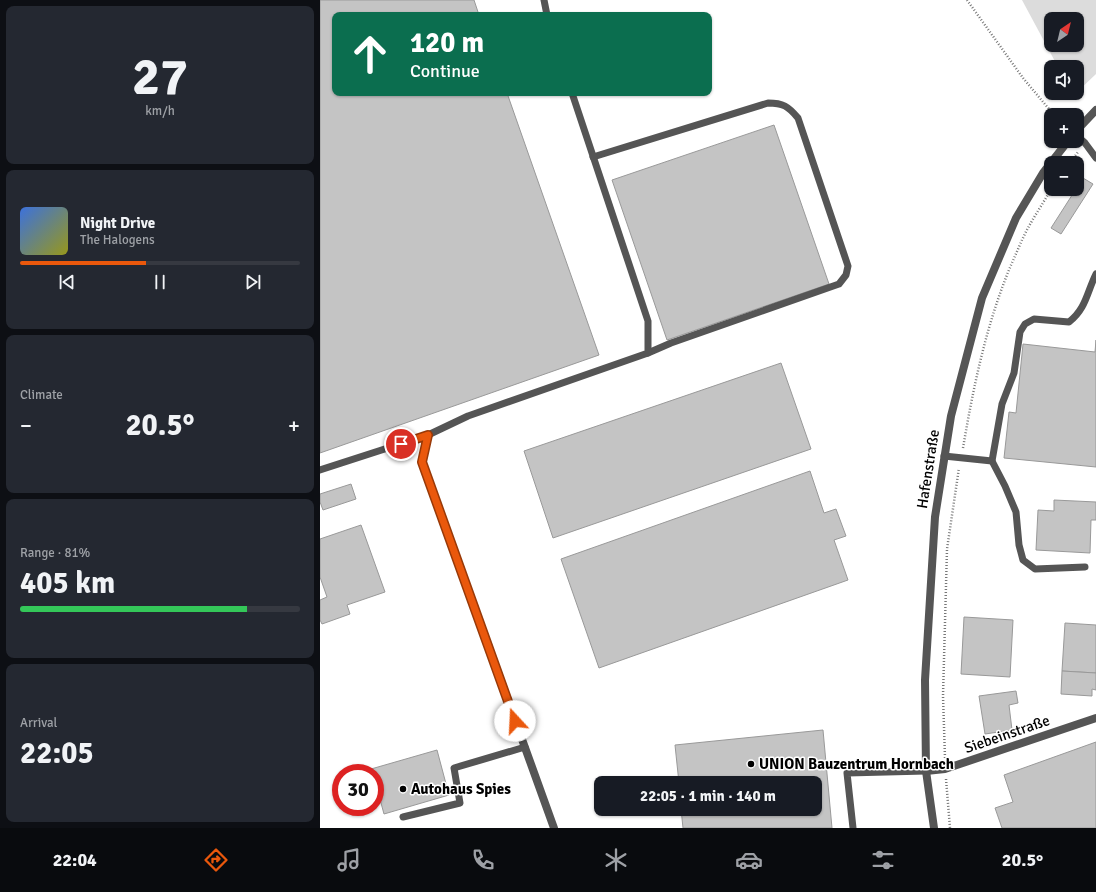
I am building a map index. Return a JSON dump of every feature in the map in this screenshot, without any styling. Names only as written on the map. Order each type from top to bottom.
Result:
[{"type":"street","points":[[1084,123],[1096,110]]},
{"type":"street","name":"Hafenstraße","points":[[934,828],[926,771],[925,680],[935,517],[951,416],[982,298],[1016,218],[1043,173],[1063,148]]},
{"type":"street","points":[[422,462],[554,828]]},
{"type":"street","name":"Siebeinstraße","points":[[926,771],[945,769],[1096,718]]},
{"type":"lane","points":[[544,0],[546,12]]},
{"type":"lane","points":[[573,96],[648,321],[648,353]]},
{"type":"lane","points":[[320,470],[428,435],[468,416],[839,284],[846,275],[848,266],[798,118],[789,108],[779,103],[768,103],[593,157]]},
{"type":"lane","points":[[1084,142],[1096,158]]},
{"type":"lane","points":[[1085,567],[1036,569],[1023,560],[1019,545],[1016,512],[992,461],[1002,404],[1014,373],[1020,332],[1025,324],[1034,319],[1069,322],[1077,315],[1085,302],[1096,274]]},
{"type":"lane","points":[[422,462],[428,435]]},
{"type":"lane","points":[[944,456],[992,461]]},
{"type":"lane","points":[[403,817],[460,803],[454,768],[524,747]]},
{"type":"lane","points":[[853,828],[847,773],[926,771]]},
{"type":"path","points":[[966,0],[1022,78],[1048,108]]},
{"type":"path","points":[[950,828],[945,769],[943,696],[947,557],[961,458],[970,406],[996,306],[1008,272],[1027,229],[1048,196]]},
{"type":"shaded area","points":[[1022,0],[1096,0],[1096,74],[1084,85],[1084,60],[1054,60],[1050,52],[1084,52],[1084,12],[1044,12],[1044,41]]},
{"type":"building","points":[[320,0],[474,0],[478,12],[332,12],[332,96],[508,96],[599,355],[320,453]]},
{"type":"building","points":[[774,125],[829,284],[667,340],[612,180]]},
{"type":"building","points":[[1084,179],[1093,184],[1061,234],[1051,228],[1071,196],[1084,196]]},
{"type":"building","points":[[1096,340],[1096,467],[1004,458],[1009,412],[1016,413],[1023,344],[1095,352]]},
{"type":"building","points":[[781,363],[811,449],[553,538],[524,451]]},
{"type":"building","points":[[810,471],[824,513],[836,509],[846,536],[834,540],[848,580],[599,668],[561,559]]},
{"type":"building","points":[[351,484],[356,499],[323,510],[320,502],[320,494]]},
{"type":"building","points":[[1054,500],[1096,502],[1096,520],[1091,520],[1090,553],[1036,550],[1038,510],[1054,511]]},
{"type":"building","points":[[361,525],[385,592],[347,605],[350,614],[322,624],[320,620],[320,600],[327,597],[320,577],[320,539]]},
{"type":"building","points":[[964,617],[1013,620],[1010,677],[961,674]]},
{"type":"building","points":[[1065,623],[1096,625],[1096,673],[1062,671]]},
{"type":"building","points":[[1062,671],[1096,673],[1096,690],[1092,689],[1092,696],[1061,694]]},
{"type":"building","points":[[1016,691],[1018,703],[1009,705],[1012,730],[985,734],[979,696]]},
{"type":"building","name":"UNION Bauzentrum Hornbach","points":[[823,730],[832,828],[683,828],[682,816],[822,816],[822,776],[678,776],[675,745]]},
{"type":"building","points":[[1096,742],[1096,828],[1002,828],[995,808],[1013,802],[1004,775]]},
{"type":"building","points":[[437,750],[449,795],[384,814],[384,765]]},
{"type":"place","name":"UNION Bauzentrum Hornbach","points":[[751,764]]},
{"type":"place","name":"Autohaus Spies","points":[[403,789]]},
{"type":"route","points":[[401,444],[428,435],[422,462],[515,721]]}]
